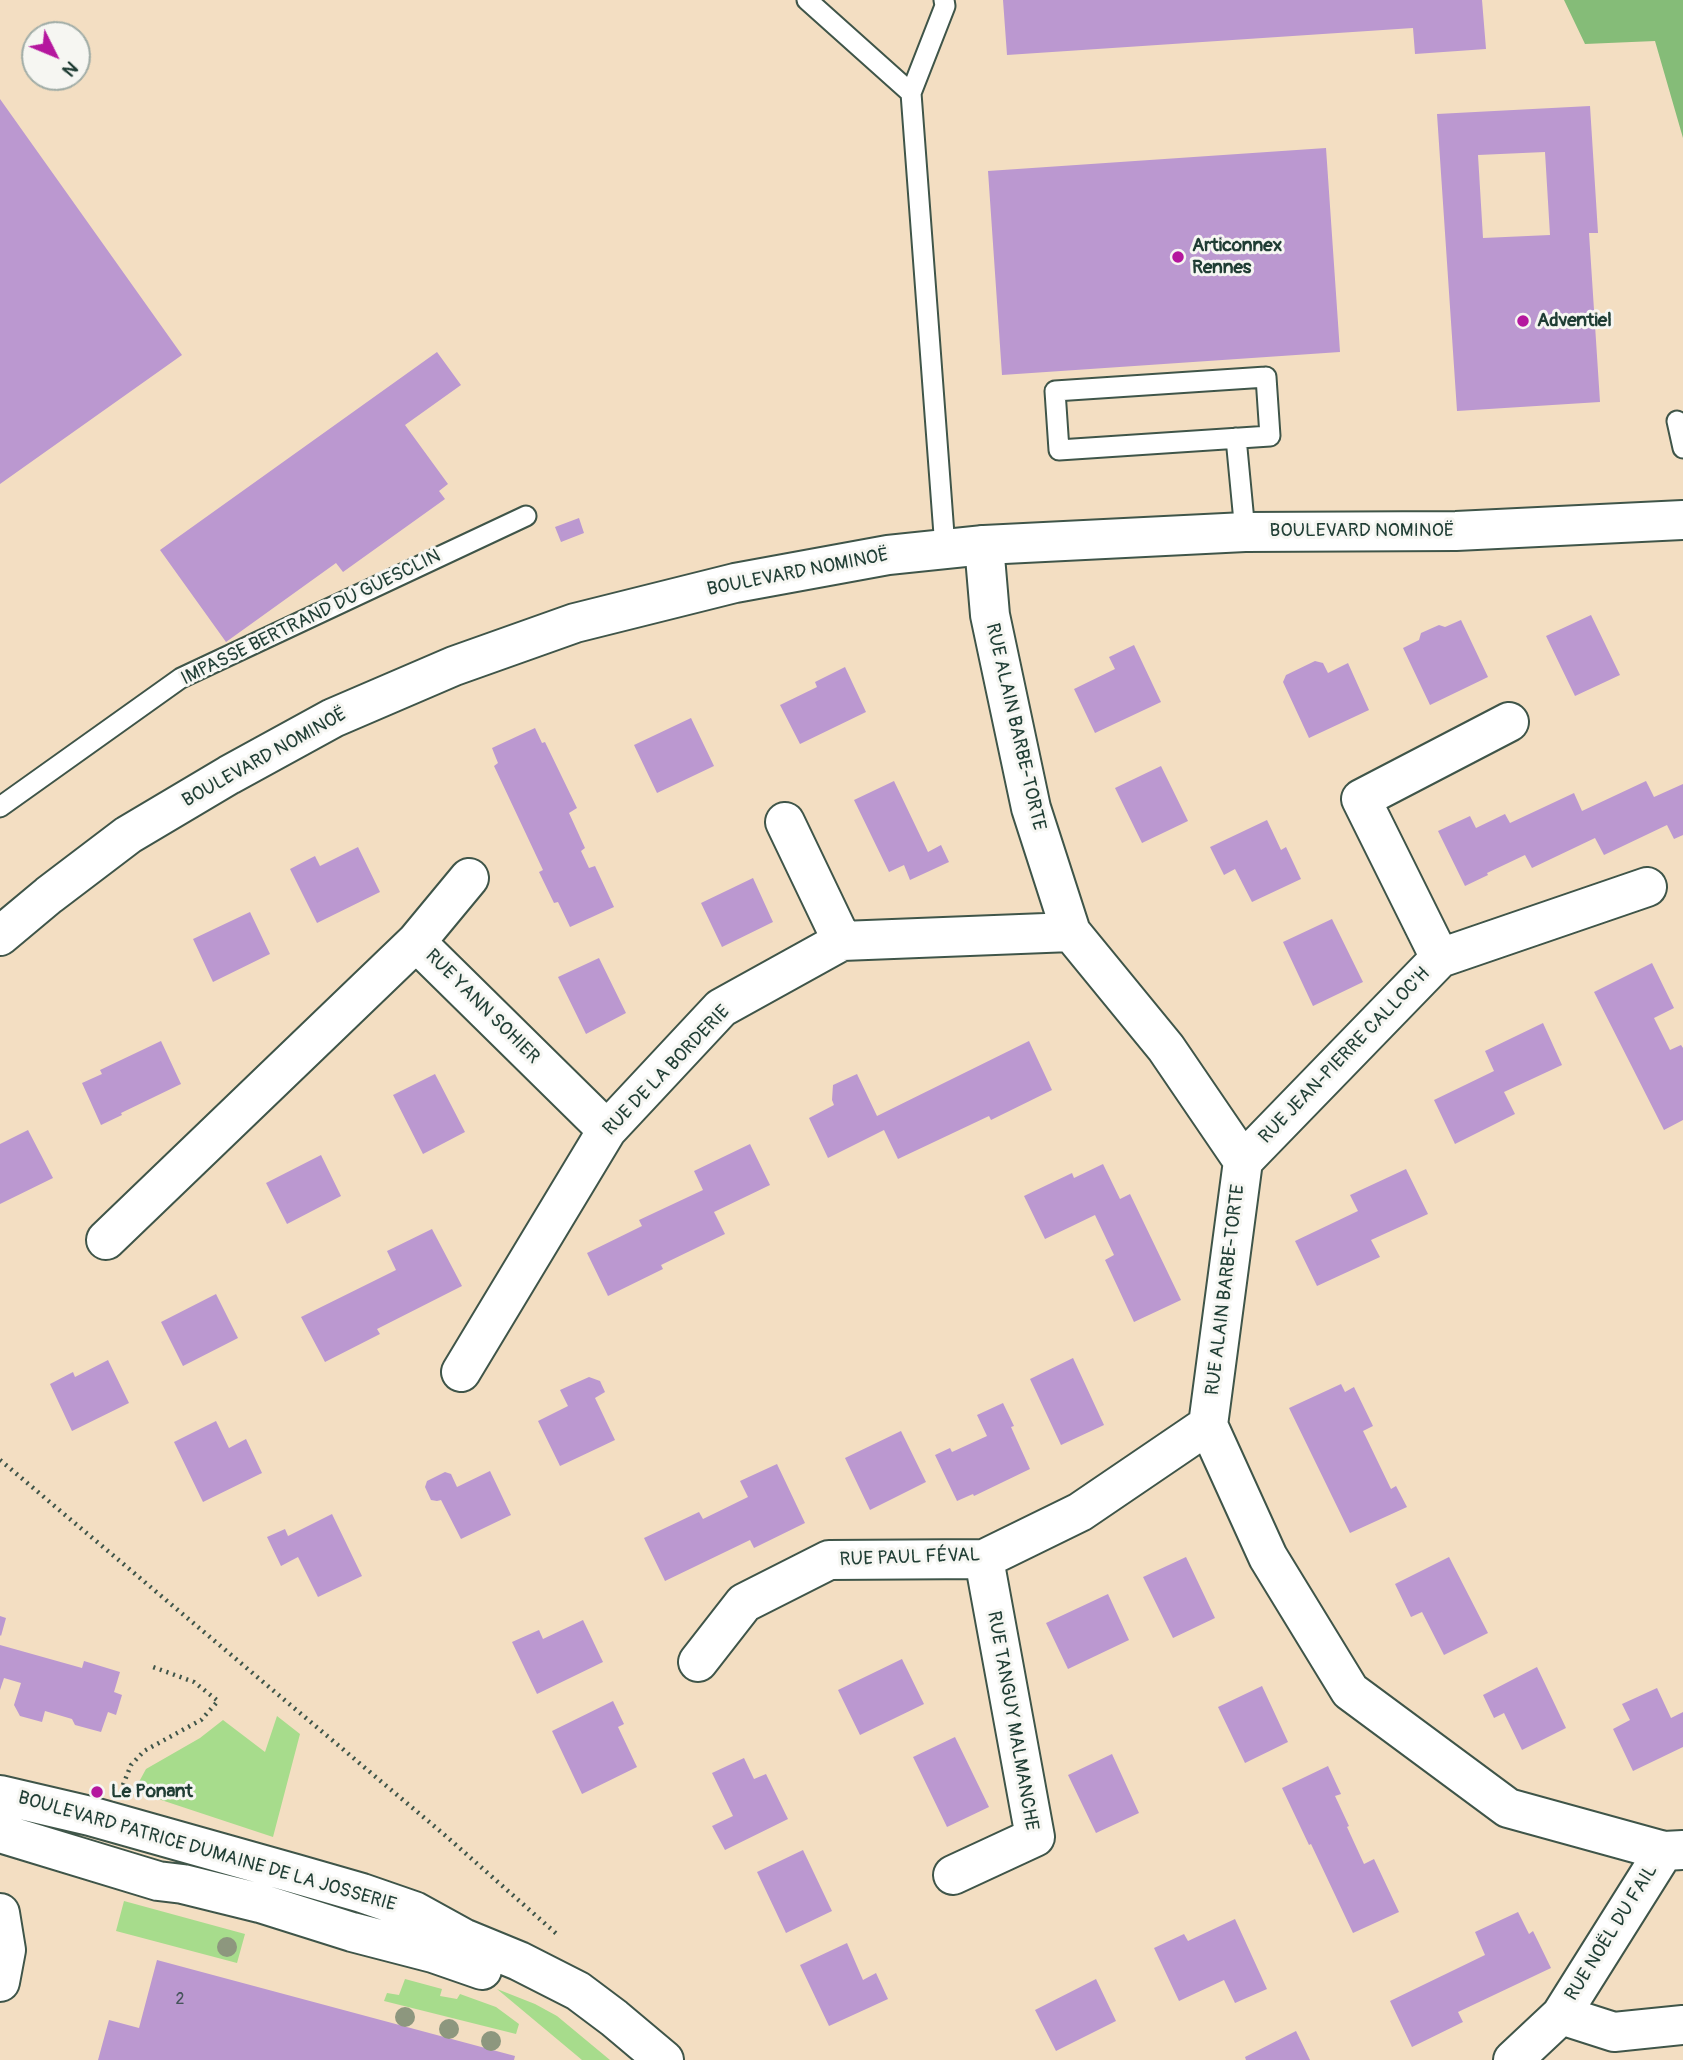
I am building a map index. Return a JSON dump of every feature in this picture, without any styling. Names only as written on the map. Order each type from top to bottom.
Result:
[{"type":"street","name":"BOULEVARD NOMINOË","points":[[0,936],[128,835],[332,718],[454,666],[575,623],[735,583],[888,555],[984,545],[1245,532],[1456,531],[1683,520]]},
{"type":"street","name":"RUE ALAIN BARBE-TORTE","points":[[984,545],[990,615],[1031,808],[1071,932],[1166,1048],[1243,1161],[1208,1425]]},
{"type":"street","points":[[1440,958],[1361,799],[1509,722]]},
{"type":"street","points":[[785,822],[842,941]]},
{"type":"street","name":"RUE YANN SOHIER","points":[[469,878],[416,942],[607,1130]]},
{"type":"street","name":"RUE JEAN-PIERRE CALLOC'H","points":[[1243,1161],[1440,958],[1647,887]]},
{"type":"street","name":"RUE DE LA BORDERIE","points":[[461,1372],[607,1130],[721,1008],[842,941],[1071,932]]},
{"type":"street","points":[[106,1240],[416,942]]},
{"type":"street","points":[[1208,1425],[1268,1557],[1350,1691],[1508,1808],[1673,1850]]},
{"type":"street","name":"RUE PAUL FÉVAL","points":[[698,1662],[744,1603],[829,1560],[984,1559],[1080,1512],[1208,1425]]},
{"type":"street","name":"RUE TANGUY MALMANCHE","points":[[953,1875],[1035,1837],[984,1559]]},
{"type":"street","name":"BOULEVARD PATRICE DUMAINE DE LA JOSSERIE","points":[[0,1795],[110,1822],[362,1893],[414,1911],[464,1938],[519,1961],[578,1991],[664,2060]]},
{"type":"street","name":"BOULEVARD PATRICE DUMAINE DE LA JOSSERIE","points":[[0,1833],[158,1881],[215,1891],[352,1932],[433,1952],[507,1979],[537,1994],[567,2013],[626,2060]]},
{"type":"street","name":"RUE NOËL DU FAIL","points":[[1513,2060],[1560,2015],[1673,1850]]},
{"type":"street","points":[[0,1913],[6,1950],[0,1982]]},
{"type":"street","name":"RUE NOËL DU FAIL","points":[[1560,2015],[1614,2032],[1683,2025]]},
{"type":"lane","points":[[807,0],[911,93]]},
{"type":"lane","points":[[944,0],[911,93],[945,548]]},
{"type":"lane","points":[[1266,377],[1270,436],[1236,438],[1059,450],[1055,391],[1266,377]]},
{"type":"lane","points":[[1677,421],[1683,448]]},
{"type":"lane","points":[[1236,438],[1245,532]]},
{"type":"lane","name":"IMPASSE BERTRAND DU GUESCLIN","points":[[0,807],[181,678],[526,516]]},
{"type":"path","points":[[0,1460],[447,1837],[568,1944]]},
{"type":"path","points":[[110,1822],[131,1765],[144,1751],[201,1720],[218,1701],[194,1682],[153,1667]]},
{"type":"green space","points":[[1564,0],[1683,0],[1683,138],[1655,41],[1585,44]]},
{"type":"green space","points":[[277,1716],[300,1734],[273,1837],[134,1791],[146,1769],[200,1738],[223,1720],[265,1752]]},
{"type":"green space","points":[[124,1901],[245,1934],[237,1963],[116,1931]]},
{"type":"green space","points":[[405,1979],[442,1989],[440,1996],[457,1999],[460,1994],[496,2007],[519,2024],[516,2034],[384,2001],[387,1993],[399,1995]]},
{"type":"green space","points":[[497,1989],[557,2016],[610,2060],[582,2060]]},
{"type":"building","points":[[1003,0],[1482,0],[1486,49],[1415,54],[1413,28],[1007,55]]},
{"type":"building","points":[[0,99],[182,355],[0,484]]},
{"type":"building","name":"Adventiel","points":[[1590,106],[1598,233],[1589,233],[1600,402],[1457,411],[1437,114]],"holes":[[[1545,152],[1550,235],[1483,238],[1478,155]]]},
{"type":"building","points":[[1326,148],[1340,352],[1002,375],[988,171]]},
{"type":"building","points":[[437,352],[461,385],[405,425],[448,484],[439,491],[445,499],[343,572],[336,563],[226,642],[160,550]]},
{"type":"building","points":[[579,518],[584,533],[561,542],[555,527]]},
{"type":"building","points":[[1591,615],[1620,675],[1575,696],[1546,636]]},
{"type":"building","points":[[1461,620],[1488,677],[1430,705],[1403,648],[1419,640],[1421,633]]},
{"type":"building","points":[[1134,645],[1161,702],[1095,733],[1074,689],[1115,669],[1109,657]]},
{"type":"building","points":[[1315,661],[1323,663],[1328,673],[1348,663],[1369,710],[1309,738],[1283,682],[1286,675]]},
{"type":"building","points":[[845,667],[866,712],[800,744],[780,705],[817,687],[815,682]]},
{"type":"building","points":[[691,718],[714,766],[657,793],[634,745]]},
{"type":"building","points":[[535,728],[542,743],[545,742],[577,808],[569,813],[585,848],[581,851],[589,868],[595,866],[614,907],[570,927],[558,902],[554,903],[539,872],[543,870],[494,766],[498,763],[492,748]]},
{"type":"building","points":[[1161,766],[1188,821],[1142,843],[1115,788]]},
{"type":"building","points":[[894,781],[928,852],[941,845],[949,862],[910,880],[904,865],[889,872],[854,800]]},
{"type":"building","points":[[1646,781],[1654,797],[1683,784],[1683,835],[1674,839],[1667,825],[1604,855],[1595,838],[1532,868],[1525,855],[1465,886],[1438,831],[1470,816],[1476,828],[1505,814],[1510,823],[1574,793],[1582,811]]},
{"type":"building","points":[[1267,820],[1281,850],[1286,847],[1301,879],[1252,902],[1235,869],[1224,875],[1210,847]]},
{"type":"building","points":[[358,847],[380,892],[317,923],[290,869],[315,856],[320,866]]},
{"type":"building","points":[[753,878],[773,922],[722,947],[701,903]]},
{"type":"building","points":[[250,912],[270,954],[213,982],[193,939]]},
{"type":"building","points":[[1332,919],[1363,982],[1313,1006],[1283,942]]},
{"type":"building","points":[[599,958],[626,1013],[586,1034],[558,977]]},
{"type":"building","points":[[1652,963],[1674,1008],[1654,1018],[1670,1050],[1681,1045],[1683,1048],[1683,1120],[1664,1130],[1594,992]]},
{"type":"building","points":[[1543,1023],[1562,1065],[1504,1092],[1515,1114],[1455,1144],[1434,1100],[1494,1071],[1485,1051]]},
{"type":"building","points":[[161,1041],[181,1084],[101,1125],[82,1083],[102,1074],[100,1070]]},
{"type":"building","points":[[1029,1041],[1052,1090],[991,1120],[989,1116],[898,1159],[884,1130],[828,1158],[809,1118],[834,1105],[833,1085],[857,1074],[877,1116]]},
{"type":"building","points":[[435,1074],[465,1132],[423,1154],[393,1095]]},
{"type":"building","points":[[28,1130],[53,1178],[0,1204],[0,1144]]},
{"type":"building","points":[[750,1144],[770,1185],[714,1212],[725,1234],[661,1265],[663,1269],[608,1296],[587,1253],[642,1226],[639,1220],[703,1190],[694,1171]]},
{"type":"building","points":[[321,1155],[341,1196],[287,1224],[266,1183]]},
{"type":"building","points":[[1103,1164],[1120,1199],[1130,1194],[1181,1300],[1134,1322],[1105,1260],[1114,1255],[1095,1215],[1045,1239],[1024,1196],[1072,1173],[1074,1178]]},
{"type":"building","points":[[1406,1169],[1428,1214],[1371,1240],[1380,1257],[1317,1286],[1295,1241],[1358,1211],[1350,1195]]},
{"type":"building","points":[[432,1229],[462,1286],[377,1329],[380,1334],[325,1362],[301,1317],[396,1270],[387,1251]]},
{"type":"building","points":[[216,1294],[238,1338],[183,1366],[161,1322]]},
{"type":"building","points":[[1073,1358],[1104,1425],[1061,1445],[1030,1379]]},
{"type":"building","points":[[108,1360],[129,1403],[72,1431],[50,1384],[73,1372],[75,1377]]},
{"type":"building","points":[[589,1377],[600,1381],[605,1392],[595,1398],[615,1440],[560,1466],[538,1421],[568,1406],[560,1390]]},
{"type":"building","points":[[1341,1384],[1345,1392],[1354,1387],[1373,1426],[1363,1431],[1391,1489],[1396,1486],[1407,1507],[1350,1533],[1289,1408]]},
{"type":"building","points":[[1003,1403],[1030,1469],[974,1496],[973,1494],[957,1501],[935,1455],[950,1448],[952,1452],[987,1436],[977,1415]]},
{"type":"building","points":[[216,1421],[229,1448],[246,1439],[262,1473],[203,1502],[174,1442]]},
{"type":"building","points":[[901,1431],[926,1482],[870,1510],[845,1458]]},
{"type":"building","points":[[777,1464],[805,1523],[754,1548],[750,1540],[665,1581],[644,1538],[699,1512],[703,1519],[748,1497],[740,1481]]},
{"type":"building","points":[[490,1471],[511,1515],[461,1539],[441,1500],[431,1500],[425,1487],[427,1481],[445,1472],[451,1474],[457,1487]]},
{"type":"building","points":[[332,1514],[362,1576],[318,1597],[298,1557],[281,1566],[267,1537],[285,1529],[288,1536]]},
{"type":"building","points":[[1186,1557],[1215,1618],[1173,1638],[1143,1577]]},
{"type":"building","points":[[1449,1557],[1488,1633],[1444,1655],[1422,1612],[1411,1617],[1395,1584]]},
{"type":"building","points":[[1108,1594],[1129,1640],[1068,1669],[1046,1623]]},
{"type":"building","points":[[0,1616],[6,1618],[1,1636],[0,1635]]},
{"type":"building","points":[[583,1620],[603,1662],[537,1694],[512,1642],[539,1630],[543,1639]]},
{"type":"building","points":[[0,1645],[82,1668],[84,1661],[120,1672],[114,1692],[122,1695],[116,1715],[108,1712],[101,1732],[75,1725],[72,1719],[45,1711],[42,1722],[20,1716],[14,1705],[21,1683],[4,1678],[0,1690]]},
{"type":"building","points":[[902,1659],[924,1704],[860,1735],[838,1690]]},
{"type":"building","points":[[1537,1667],[1566,1728],[1522,1750],[1504,1713],[1494,1718],[1483,1695]]},
{"type":"building","points":[[1262,1686],[1288,1742],[1245,1763],[1218,1707]]},
{"type":"building","points":[[1657,1688],[1671,1718],[1683,1712],[1683,1747],[1633,1771],[1613,1729],[1630,1720],[1622,1704]]},
{"type":"building","points":[[613,1701],[624,1724],[618,1727],[637,1767],[582,1794],[552,1731]]},
{"type":"building","points":[[955,1737],[989,1807],[947,1827],[913,1757]]},
{"type":"building","points":[[1112,1754],[1139,1813],[1096,1833],[1068,1775]]},
{"type":"building","points":[[744,1758],[754,1779],[766,1774],[788,1819],[725,1850],[712,1826],[733,1816],[712,1773]]},
{"type":"building","points":[[1328,1766],[1341,1794],[1335,1796],[1364,1864],[1374,1859],[1399,1912],[1353,1933],[1282,1788]]},
{"type":"building","points":[[803,1850],[832,1911],[786,1933],[757,1872]]},
{"type":"building","points":[[1518,1912],[1529,1934],[1533,1931],[1551,1968],[1458,2012],[1463,2022],[1412,2047],[1390,2001],[1485,1955],[1475,1932]]},
{"type":"building","points":[[1235,1919],[1267,1989],[1235,2003],[1224,1980],[1179,2001],[1154,1948],[1184,1934],[1188,1941]]},
{"type":"building","points":[[847,1943],[863,1980],[876,1973],[888,1999],[829,2026],[800,1965]]},
{"type":"building","points":[[157,1960],[515,2056],[514,2060],[98,2060],[109,2020],[139,2028]]},
{"type":"building","points":[[1096,1979],[1116,2021],[1056,2051],[1035,2010]]},
{"type":"building","points":[[1296,2031],[1310,2060],[1246,2060],[1245,2057]]},
{"type":"place","name":"Articonnex Rennes","points":[[1178,257]]},
{"type":"place","name":"Adventiel","points":[[1523,321]]},
{"type":"place","name":"Le Ponant","points":[[97,1792]]}]
